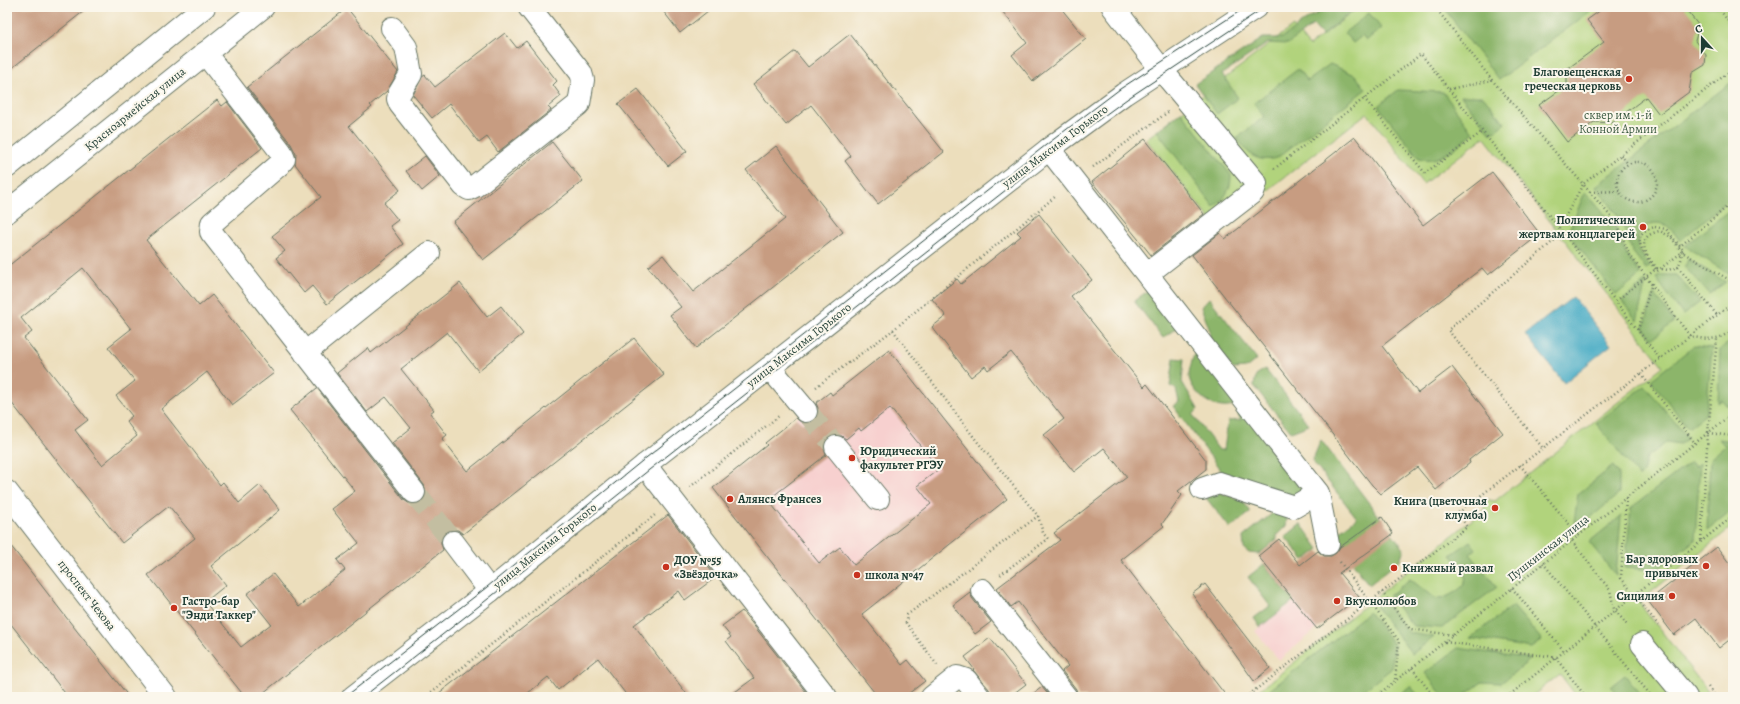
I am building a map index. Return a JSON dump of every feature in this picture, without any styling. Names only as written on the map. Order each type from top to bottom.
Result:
[{"type":"main road","points":[[7,167],[204,7]]},
{"type":"main road","name":"Красноармейская улица","points":[[7,212],[263,7]]},
{"type":"main road","points":[[392,28],[406,47],[414,78],[399,94],[398,100],[464,186],[469,189],[475,186],[579,104],[583,80],[581,73],[529,7]]},
{"type":"main road","points":[[1112,7],[1161,69],[1256,183],[1253,192],[1148,274]]},
{"type":"main road","name":"улица Максима Горького","points":[[353,697],[490,591],[645,465],[1049,149],[1124,94],[1256,7]]},
{"type":"main road","points":[[205,53],[281,152],[284,159],[280,165],[212,223],[211,232],[414,492]]},
{"type":"main road","points":[[1049,149],[1318,492],[1328,544]]},
{"type":"main road","points":[[305,353],[429,253]]},
{"type":"main road","points":[[770,368],[806,411]]},
{"type":"main road","points":[[836,447],[878,499]]},
{"type":"main road","points":[[645,465],[826,697]]},
{"type":"main road","points":[[1202,489],[1219,483],[1294,507],[1318,492]]},
{"type":"main road","name":"проспект Чехова","points":[[7,492],[166,697]]},
{"type":"main road","points":[[453,542],[490,591]]},
{"type":"main road","points":[[982,590],[1066,697]]},
{"type":"main road","points":[[1642,644],[1686,697]]},
{"type":"main road","points":[[932,697],[957,677],[966,680],[979,697]]},
{"type":"path","points":[[1435,7],[1492,80],[1618,225],[1629,254],[1647,276],[1690,336],[1703,340],[1717,338],[1732,331]]},
{"type":"path","points":[[1718,7],[1733,28]]},
{"type":"path","points":[[1256,183],[1421,54],[1563,233],[1660,359]]},
{"type":"path","points":[[1559,228],[1583,184],[1733,69]]},
{"type":"path","points":[[1449,90],[1492,80]]},
{"type":"path","points":[[1364,98],[1425,174],[1482,132]]},
{"type":"path","points":[[1087,172],[1186,99]]},
{"type":"path","points":[[1621,155],[1628,164]]},
{"type":"path","points":[[1644,162],[1655,172],[1658,180],[1657,188],[1653,195],[1647,200],[1639,202],[1631,201],[1619,192],[1617,184],[1618,176],[1622,169],[1628,164],[1644,162]]},
{"type":"path","points":[[1590,192],[1619,192]]},
{"type":"path","points":[[982,590],[1048,539],[1043,533],[1038,516],[976,440],[893,330],[1056,196]]},
{"type":"path","points":[[1679,247],[1733,202]]},
{"type":"path","points":[[1655,226],[1666,229],[1684,251],[1657,271],[1643,252],[1640,246],[1640,239],[1644,232],[1655,226]]},
{"type":"path","points":[[1678,267],[1668,270],[1657,268],[1651,262],[1644,248],[1644,242],[1648,236],[1660,231],[1665,232],[1682,252],[1733,282]]},
{"type":"path","points":[[1542,447],[1448,330],[1563,233]]},
{"type":"path","points":[[1678,267],[1682,252]]},
{"type":"path","points":[[1678,267],[1717,315]]},
{"type":"path","points":[[1616,301],[1657,268]]},
{"type":"path","points":[[1638,330],[1652,283]]},
{"type":"path","points":[[1246,697],[1467,527],[1458,513],[1542,447],[1641,374],[1733,303]]},
{"type":"path","points":[[1701,541],[1708,433],[1717,338]]},
{"type":"path","points":[[1641,374],[1695,443]]},
{"type":"path","name":"Пушкинская улица","points":[[1375,697],[1733,413]]},
{"type":"path","points":[[1708,433],[1733,436]]},
{"type":"path","points":[[1520,465],[1579,536]]},
{"type":"path","points":[[1626,498],[1621,578],[1663,631]]},
{"type":"path","points":[[950,683],[906,622],[907,615],[1038,516]]},
{"type":"path","points":[[1507,697],[1614,609],[1634,595],[1733,516]]},
{"type":"path","points":[[1572,541],[1610,590],[1614,609],[1642,644]]},
{"type":"path","points":[[1328,544],[1399,641],[1394,682]]},
{"type":"path","points":[[1543,563],[1652,697]]},
{"type":"path","points":[[1512,588],[1564,651]]},
{"type":"path","points":[[1382,592],[1410,629],[1453,635]]},
{"type":"path","points":[[1445,642],[1556,657],[1586,697]]},
{"type":"path","points":[[1412,668],[1434,697]]},
{"type":"path","points":[[1706,685],[1716,697]]},
{"type":"shaded area","name":"Юридический факультет РГЭУ","points":[[893,347],[901,357],[897,360],[1007,499],[862,614],[902,665],[908,660],[925,681],[878,697],[713,488],[767,446],[765,443],[830,392],[832,395]]},
{"type":"shaded area","points":[[1295,601],[1317,629],[1279,660],[1255,631]]},
{"type":"green space","points":[[1331,7],[1357,7],[1322,35],[1313,25],[1288,44],[1268,43],[1222,74],[1238,98],[1217,114],[1195,84],[1263,38],[1282,38],[1310,17]]},
{"type":"green space","name":"сквер им. 1-й Конной Армии","points":[[1359,7],[1733,7],[1733,526],[1639,602],[1712,697],[1577,697],[1560,674],[1531,697],[1251,697],[1484,510],[1485,499],[1495,501],[1663,366],[1484,137],[1423,184],[1367,113],[1218,229],[1146,139],[1293,26],[1309,46]]},
{"type":"green space","points":[[1443,7],[1528,7],[1529,13],[1537,7],[1596,7],[1499,80]]},
{"type":"green space","points":[[1369,13],[1381,28],[1366,41],[1362,36],[1353,43],[1344,33]]},
{"type":"green space","points":[[1330,64],[1355,75],[1366,89],[1277,158],[1257,158],[1249,153],[1237,138],[1264,117],[1254,103],[1298,69],[1307,81]]},
{"type":"green space","points":[[1733,81],[1733,196],[1680,241],[1670,228],[1662,224],[1652,224],[1643,229],[1637,242],[1640,252],[1650,266],[1646,269],[1632,251],[1622,221],[1596,186]]},
{"type":"green space","points":[[1398,90],[1443,92],[1473,133],[1448,153],[1434,159],[1419,158],[1378,106]]},
{"type":"green space","points":[[1461,96],[1483,96],[1505,123],[1491,134]]},
{"type":"green space","points":[[1181,112],[1231,175],[1227,193],[1214,207],[1157,131]]},
{"type":"green space","points":[[1585,192],[1615,226],[1627,256],[1641,274],[1616,295],[1568,233]]},
{"type":"green space","points":[[1733,207],[1733,276],[1732,276],[1685,246]]},
{"type":"green space","points":[[1688,259],[1726,282],[1709,294],[1685,267]]},
{"type":"green space","points":[[1659,275],[1676,275],[1700,302],[1683,315],[1656,278]]},
{"type":"green space","points":[[1646,281],[1637,321],[1622,301]]},
{"type":"green space","points":[[1149,290],[1179,326],[1163,338],[1134,301]]},
{"type":"green space","points":[[1654,293],[1674,322],[1652,339],[1644,328]]},
{"type":"green space","points":[[1209,298],[1257,359],[1246,368],[1233,369],[1209,339],[1210,331],[1201,307]]},
{"type":"green space","points":[[1733,340],[1733,401],[1727,406],[1722,400],[1718,403],[1720,349]]},
{"type":"green space","points":[[1694,346],[1712,348],[1706,414],[1688,428],[1651,380]]},
{"type":"green space","points":[[1196,348],[1242,404],[1228,407],[1218,406],[1206,401],[1196,391],[1192,386],[1189,372]]},
{"type":"green space","points":[[1174,358],[1184,359],[1182,382],[1198,409],[1193,415],[1219,450],[1224,450],[1228,421],[1241,420],[1238,414],[1249,411],[1304,490],[1289,497],[1222,472],[1173,406],[1179,402],[1176,389],[1170,386]]},
{"type":"green space","points":[[1265,369],[1309,425],[1291,432],[1254,386],[1256,375]]},
{"type":"green space","points":[[1645,386],[1688,438],[1680,444],[1667,442],[1647,457],[1643,473],[1639,477],[1596,423]]},
{"type":"green space","points":[[1719,439],[1733,441],[1733,509],[1707,530],[1710,459],[1725,446]]},
{"type":"green space","points":[[1321,440],[1404,549],[1400,560],[1369,585],[1333,536],[1357,518],[1312,461]]},
{"type":"green space","points":[[1691,462],[1695,467],[1700,463],[1695,540],[1657,570],[1625,568],[1631,508]]},
{"type":"green space","points":[[1613,466],[1619,474],[1619,494],[1578,528],[1574,522],[1578,494]]},
{"type":"green space","points":[[1215,491],[1242,500],[1251,512],[1230,528],[1206,498]]},
{"type":"green space","points":[[1279,511],[1284,513],[1287,519],[1286,526],[1277,535],[1277,539],[1259,554],[1249,553],[1244,549],[1243,537],[1274,512]]},
{"type":"green space","points":[[1621,516],[1616,576],[1589,542]]},
{"type":"green space","points":[[1301,524],[1319,549],[1304,560],[1285,537]]},
{"type":"green space","points":[[1470,541],[1476,549],[1470,554],[1497,587],[1442,628],[1413,626],[1389,596],[1410,579],[1434,598],[1441,599],[1451,595],[1463,586],[1465,576],[1463,570],[1451,555]]},
{"type":"green space","points":[[1264,564],[1293,601],[1260,627],[1254,618],[1270,606],[1248,577]]},
{"type":"green space","points":[[1383,601],[1409,633],[1434,637],[1412,654],[1376,607]]},
{"type":"green space","points":[[1513,606],[1542,640],[1531,648],[1470,638]]},
{"type":"green space","points":[[1369,612],[1395,646],[1391,669],[1355,697],[1261,697]]},
{"type":"green space","points":[[1458,648],[1531,659],[1501,683],[1482,682],[1462,697],[1444,697],[1425,673]]},
{"type":"green space","points":[[1625,675],[1642,697],[1619,697],[1611,686]]},
{"type":"green space","points":[[1410,686],[1420,697],[1397,697]]},
{"type":"water","points":[[1573,297],[1611,345],[1564,383],[1525,334]]},
{"type":"building","points":[[7,7],[89,7],[7,72]]},
{"type":"building","points":[[660,7],[713,7],[680,33]]},
{"type":"building","points":[[999,7],[1060,7],[1086,39],[1033,81],[1012,55],[1027,43]]},
{"type":"building","name":"Благовещенская греческая церковь","points":[[1605,7],[1684,7],[1699,26],[1695,41],[1706,55],[1705,65],[1692,73],[1689,92],[1659,114],[1646,97],[1612,123],[1594,122],[1567,142],[1539,105],[1567,85],[1567,69],[1604,42],[1587,20]]},
{"type":"building","points":[[347,8],[398,72],[387,91],[370,105],[372,107],[349,126],[400,190],[384,203],[398,220],[390,226],[403,244],[327,304],[312,286],[304,293],[276,258],[285,251],[272,236],[321,197],[295,164],[296,154],[291,144],[247,87]]},
{"type":"building","points":[[505,33],[517,48],[526,41],[557,81],[553,85],[561,96],[548,107],[551,110],[498,152],[487,137],[479,143],[449,104],[432,118],[413,95],[422,77],[425,75],[435,87]]},
{"type":"building","points":[[850,34],[944,152],[878,204],[845,161],[851,156],[811,105],[786,125],[753,84],[795,51],[808,67]]},
{"type":"building","points":[[638,89],[687,151],[668,166],[618,104]]},
{"type":"building","points":[[217,100],[222,106],[227,102],[262,148],[146,240],[199,306],[212,295],[274,373],[232,405],[207,372],[161,409],[220,485],[223,482],[239,503],[260,485],[280,510],[211,566],[226,585],[205,602],[241,647],[271,624],[247,594],[273,574],[299,607],[345,570],[337,560],[359,543],[332,509],[355,491],[290,410],[317,388],[404,500],[410,504],[415,504],[421,502],[426,496],[424,485],[392,443],[411,428],[386,397],[367,412],[337,373],[368,348],[371,353],[460,283],[487,317],[501,306],[523,334],[478,371],[447,332],[401,369],[434,410],[430,413],[447,435],[442,439],[467,471],[634,338],[664,375],[463,534],[458,530],[445,532],[441,538],[443,550],[258,697],[245,697],[148,575],[195,538],[169,506],[122,543],[7,397],[7,267]],"holes":[[[83,268],[131,329],[108,347],[135,381],[116,396],[132,416],[126,421],[137,436],[102,465],[75,430],[88,420],[24,338],[32,332],[21,318]]]},
{"type":"building","points":[[1355,137],[1423,225],[1492,172],[1540,234],[1488,275],[1482,268],[1382,346],[1418,393],[1452,367],[1503,433],[1469,460],[1470,463],[1436,490],[1417,467],[1381,494],[1372,485],[1192,255],[1220,233],[1225,239]]},
{"type":"building","points":[[1145,139],[1204,214],[1151,255],[1092,182]]},
{"type":"building","points":[[552,142],[583,181],[483,260],[453,222]]},
{"type":"building","points":[[776,146],[843,232],[696,348],[670,315],[681,307],[648,267],[663,255],[693,292],[785,219],[746,170]]},
{"type":"building","points":[[425,156],[440,176],[422,191],[406,171]]},
{"type":"building","points":[[1039,214],[1092,280],[1071,296],[1144,387],[1147,384],[1206,460],[1206,469],[1178,491],[1182,495],[1162,524],[1164,526],[1121,560],[1227,697],[1078,697],[1076,689],[1062,671],[1068,666],[1018,602],[1011,607],[997,588],[1060,540],[1054,533],[1127,477],[1104,448],[1074,472],[1044,435],[1064,419],[1011,352],[988,370],[985,366],[971,377],[932,327],[946,316],[932,299],[957,279],[961,284],[1021,236],[1017,232]]},
{"type":"building","points":[[889,350],[1007,499],[862,614],[902,665],[908,660],[925,681],[904,697],[878,697],[713,488],[767,445],[765,443],[796,418],[802,423],[814,421],[818,415],[816,403],[830,392],[832,395]],"holes":[[[890,408],[939,469],[917,486],[931,504],[854,565],[840,547],[819,563],[768,500],[826,455],[824,443],[828,437],[840,435],[846,439],[859,428],[861,431]]]},
{"type":"building","points":[[668,515],[716,577],[685,600],[679,591],[634,625],[689,697],[628,697],[598,658],[558,690],[548,677],[523,697],[434,697]]},
{"type":"building","points":[[1382,517],[1393,534],[1339,573],[1359,597],[1317,629],[1258,556],[1279,539],[1300,565],[1318,551],[1324,556],[1331,556],[1336,553],[1340,547]]},
{"type":"building","points":[[7,541],[129,697],[68,697],[7,619]]},
{"type":"building","points":[[1717,547],[1733,568],[1733,637],[1719,648],[1696,618],[1674,635],[1648,601]]},
{"type":"building","points":[[1205,584],[1270,668],[1254,681],[1192,594]]},
{"type":"building","points":[[970,592],[972,598],[991,622],[975,634],[953,605]]},
{"type":"building","points":[[742,611],[810,697],[728,697],[754,678],[726,641],[731,637],[722,626]]},
{"type":"building","points":[[990,638],[1026,684],[1009,697],[991,697],[989,689],[973,670],[974,669],[965,657]]},
{"type":"building","points":[[1042,687],[1050,697],[1029,697]]},
{"type":"tunnel","points":[[806,411],[836,447]]},
{"type":"tunnel","points":[[414,492],[453,542]]},
{"type":"tram line","points":[[345,697],[487,587],[642,461],[1046,145],[1120,89],[1246,7]]},
{"type":"tram line","points":[[363,697],[1053,153],[1127,99],[1265,7]]},
{"type":"place","name":"Благовещенская греческая церковь","points":[[1629,79]]},
{"type":"place","name":"Политическим жертвам концлагерей","points":[[1643,227]]},
{"type":"place","name":"Юридический факультет РГЭУ","points":[[852,458]]},
{"type":"place","name":"Алянсь Франсез","points":[[730,499]]},
{"type":"place","name":"Книга (цветочная клумба)","points":[[1495,508]]},
{"type":"place","name":"Бар здоровых привычек","points":[[1706,566]]},
{"type":"place","name":"ДОУ №55 «Звёздочка»","points":[[666,567]]},
{"type":"place","name":"Книжный развал","points":[[1394,568]]},
{"type":"place","name":"школа №47","points":[[857,575]]},
{"type":"place","name":"Сицилия","points":[[1672,596]]},
{"type":"place","name":"Вкуснолюбов","points":[[1337,601]]},
{"type":"place","name":"Гастро-бар \"Энди Таккер\"","points":[[174,608]]}]
